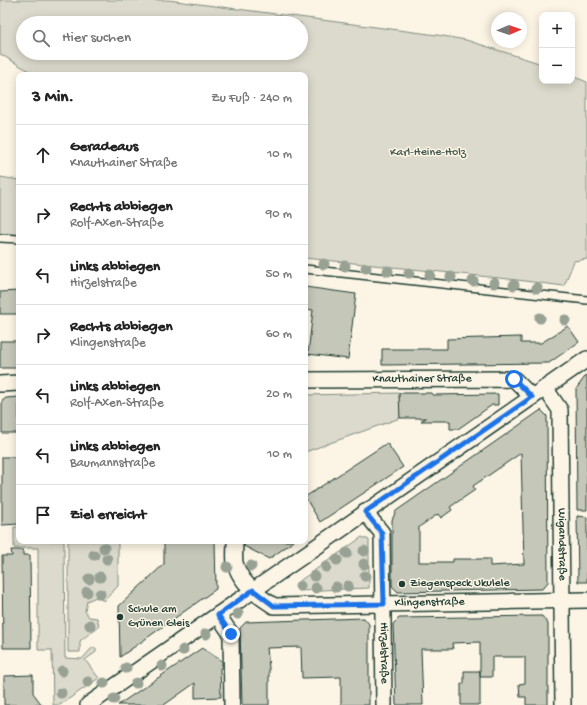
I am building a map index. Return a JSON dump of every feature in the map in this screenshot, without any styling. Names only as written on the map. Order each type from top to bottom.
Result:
[{"type":"street","points":[[91,704],[587,359]]},
{"type":"street","name":"Knauthainer Straße","points":[[308,380],[514,379],[532,397]]},
{"type":"street","points":[[0,384],[16,383]]},
{"type":"street","name":"Wigandstraße","points":[[545,388],[560,410],[563,705]]},
{"type":"street","name":"Hirzelstraße","points":[[365,512],[382,533],[384,705]]},
{"type":"street","name":"Klingenstraße","points":[[235,544],[235,562],[238,571],[253,590],[274,606],[587,600]]},
{"type":"street","points":[[218,615],[231,634],[232,705]]},
{"type":"lane","points":[[0,238],[16,239]]},
{"type":"lane","points":[[308,269],[587,300]]},
{"type":"green space","name":"Karl-Heine-Holz","points":[[0,0],[168,0],[291,16],[16,16],[16,60],[308,60],[308,18],[466,40],[539,63],[539,84],[575,84],[575,77],[587,82],[587,259],[574,261],[564,286],[308,258],[308,72],[31,72],[0,54]]},
{"type":"green space","points":[[0,177],[16,180],[16,235],[0,234]]},
{"type":"green space","points":[[399,393],[400,418],[308,451],[308,395]]},
{"type":"green space","points":[[14,527],[16,527],[16,544],[64,544],[65,658],[82,659],[92,648],[96,648],[96,652],[85,660],[99,678],[60,705],[53,705],[52,650],[38,650],[38,548],[14,548]]},
{"type":"green space","points":[[362,537],[369,540],[369,588],[298,591],[298,582]]},
{"type":"green space","points":[[68,544],[118,544],[118,586],[104,601],[96,597],[87,601],[85,611],[89,617],[97,618],[99,626],[80,641],[80,652],[68,652]]},
{"type":"building","points":[[308,287],[356,294],[348,359],[308,354],[313,310],[308,309]]},
{"type":"building","points":[[16,291],[16,314],[0,314],[0,292]]},
{"type":"building","points":[[568,326],[579,342],[549,363],[382,365],[382,349],[447,349],[447,339],[521,337],[521,343],[541,343]]},
{"type":"building","points":[[0,341],[16,341],[16,368],[0,368]]},
{"type":"building","points":[[587,374],[587,510],[577,510],[576,389]]},
{"type":"building","points":[[399,393],[432,393],[432,395],[498,394],[498,405],[492,405],[458,429],[450,429],[450,421],[421,421],[426,418],[400,418]]},
{"type":"building","points":[[16,397],[16,433],[2,433],[2,401],[6,398]]},
{"type":"building","points":[[541,410],[547,416],[548,582],[542,589],[398,592],[392,586],[392,520],[396,511]],"holes":[[[521,453],[524,564],[490,566],[490,559],[453,559],[453,562],[419,562],[419,527],[438,514],[441,518],[452,510],[450,507],[475,490],[473,486]]]},
{"type":"building","points":[[387,443],[403,467],[320,522],[308,502],[308,495]]},
{"type":"building","points":[[2,457],[16,457],[16,524],[2,525]]},
{"type":"building","points":[[577,516],[587,517],[587,582],[578,582]]},
{"type":"building","points":[[164,544],[215,544],[216,589],[120,657],[119,606],[164,564]]},
{"type":"building","points":[[244,544],[290,544],[269,559],[244,546]]},
{"type":"building","points":[[11,550],[23,550],[23,555],[30,555],[31,648],[3,648],[2,556],[12,556]]},
{"type":"building","points":[[542,616],[548,624],[548,705],[526,705],[526,697],[520,697],[519,684],[525,683],[525,657],[492,657],[492,677],[480,677],[480,642],[452,643],[453,649],[421,649],[423,705],[396,705],[393,624],[399,618]]},
{"type":"building","points":[[364,618],[369,624],[369,705],[341,705],[341,677],[302,678],[301,647],[267,648],[269,668],[269,705],[242,705],[240,628],[246,622]]},
{"type":"building","points":[[202,648],[222,661],[222,668],[220,668],[221,697],[195,698],[195,683],[164,705],[118,705]]},
{"type":"building","points":[[464,671],[480,671],[480,705],[461,705],[461,684],[464,684]]},
{"type":"building","points":[[33,675],[33,693],[42,705],[4,705],[4,676]]},
{"type":"place","name":"Ziegenspeck Ukulele","points":[[402,584]]},
{"type":"place","name":"Schule am Grünen Gleis","points":[[120,617]]},
{"type":"route","points":[[231,634],[218,615],[253,590],[274,606],[384,604],[382,533],[365,512],[532,397],[514,379]]}]
